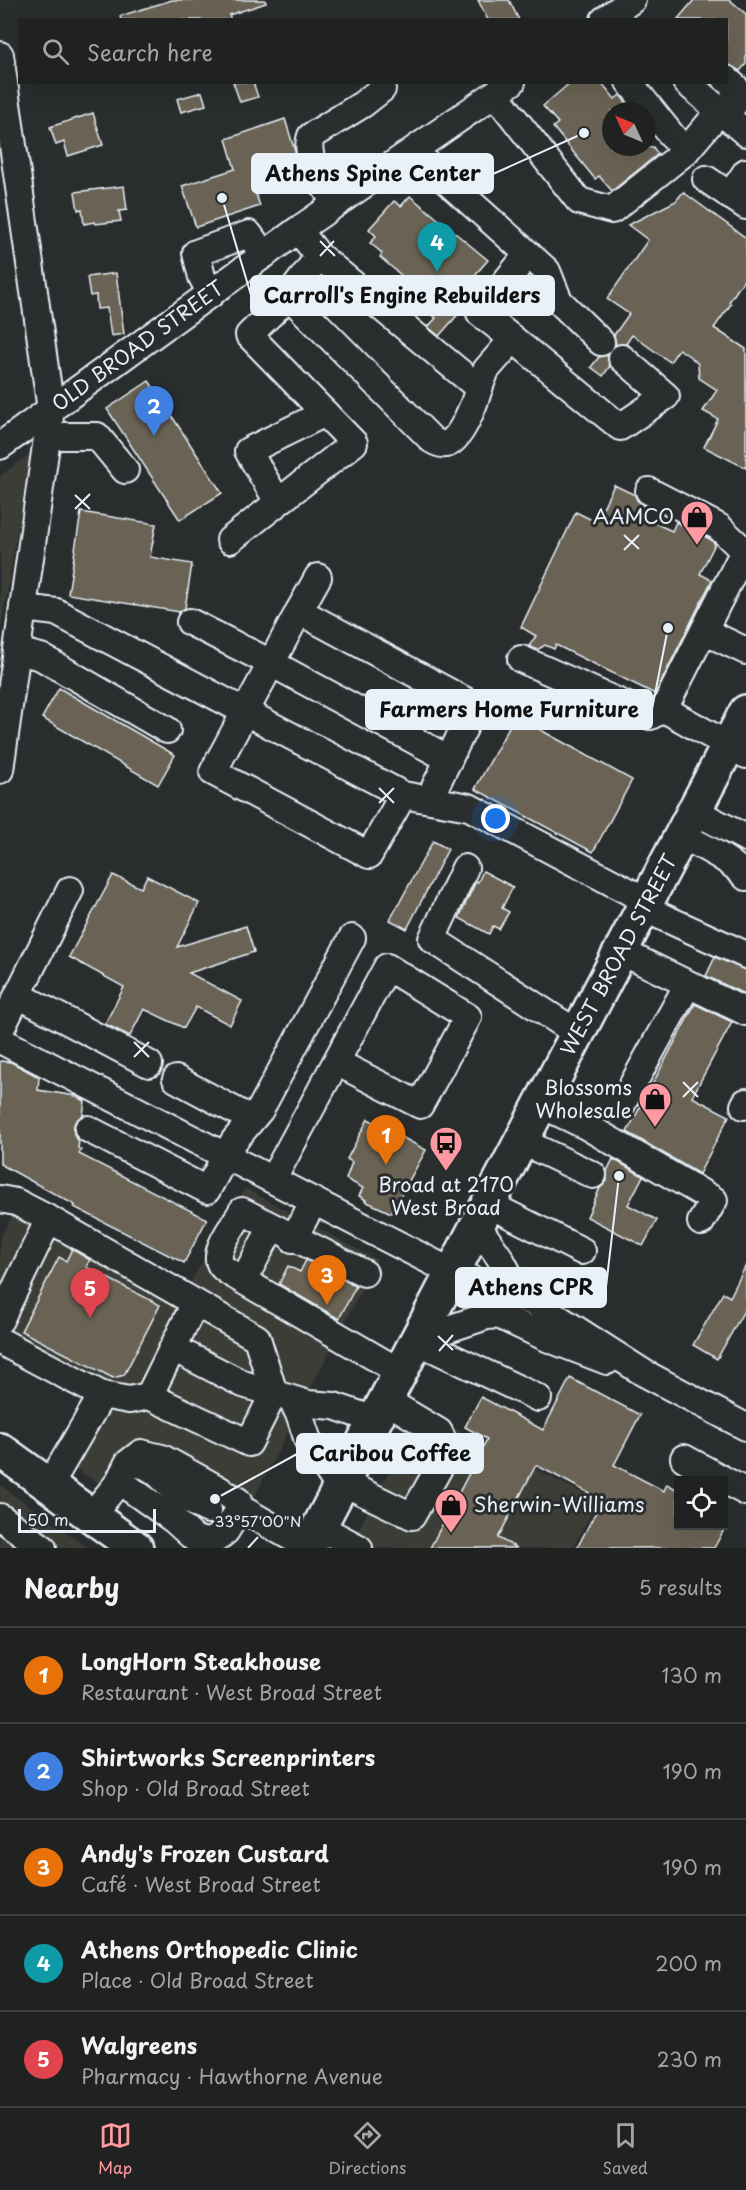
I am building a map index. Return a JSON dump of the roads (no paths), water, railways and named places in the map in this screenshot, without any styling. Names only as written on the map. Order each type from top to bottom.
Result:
[{"type":"main road","name":"WEST BROAD STREET","points":[[312,1541],[688,823],[737,750],[746,712]]},
{"type":"main road","points":[[0,1450],[136,1548]]},
{"type":"street","points":[[0,55],[10,197],[51,410],[0,770]]},
{"type":"street","points":[[504,88],[579,201],[612,210],[685,152],[719,112],[734,104],[736,82]]},
{"type":"street","points":[[631,84],[685,152]]},
{"type":"street","points":[[688,84],[746,133]]},
{"type":"street","name":"OLD BROAD STREET","points":[[0,446],[298,230],[504,88]]},
{"type":"street","points":[[335,204],[309,154],[311,136],[363,104],[382,89]]},
{"type":"street","points":[[413,151],[547,271],[559,301],[601,342]]},
{"type":"street","points":[[706,179],[738,201],[746,172]]},
{"type":"street","points":[[298,230],[319,256],[479,388]]},
{"type":"street","points":[[210,294],[202,277],[196,254],[249,234],[264,255]]},
{"type":"street","points":[[528,254],[480,313],[620,427],[666,396],[622,358]]},
{"type":"street","points":[[230,540],[354,443],[249,334],[289,296],[319,256]]},
{"type":"street","points":[[289,296],[432,440],[439,444],[447,444],[455,440],[473,406],[486,370],[513,339]]},
{"type":"street","points":[[278,502],[248,451],[325,413]]},
{"type":"street","points":[[48,436],[97,436],[125,470]]},
{"type":"street","points":[[521,659],[650,716],[664,709],[745,552],[719,527],[649,491]]},
{"type":"street","points":[[318,577],[213,772],[369,855],[403,795]]},
{"type":"street","points":[[23,608],[56,612],[403,795],[469,807],[645,904],[746,955]]},
{"type":"street","points":[[299,611],[475,706],[429,800]]},
{"type":"street","points":[[190,622],[448,759]]},
{"type":"street","points":[[704,631],[746,651]]},
{"type":"street","points":[[17,651],[41,657],[167,730]]},
{"type":"street","points":[[664,709],[737,750]]},
{"type":"street","points":[[688,823],[746,838]]},
{"type":"street","points":[[688,823],[724,859],[746,877]]},
{"type":"street","points":[[465,868],[432,939],[578,1033]]},
{"type":"street","points":[[0,1031],[70,890]]},
{"type":"street","points":[[88,1129],[207,1190],[225,1156],[260,1110],[352,938]]},
{"type":"street","points":[[620,951],[746,1012]]},
{"type":"street","points":[[273,1179],[387,967],[468,1017],[420,1105],[336,1062]]},
{"type":"street","points":[[544,1098],[595,1109],[622,1104],[688,984]]},
{"type":"street","points":[[18,995],[149,1064]]},
{"type":"street","points":[[0,1040],[452,1272],[533,1302]]},
{"type":"street","points":[[176,1079],[251,1119]]},
{"type":"street","points":[[544,1098],[586,1126],[714,1200],[701,1222]]},
{"type":"street","points":[[521,1141],[593,1175]]},
{"type":"street","points":[[0,1199],[16,1202],[49,1219],[257,1338],[283,1396],[308,1441],[341,1484],[412,1516],[448,1452],[439,1432],[386,1397],[222,1267],[219,1260],[221,1247],[242,1211],[364,1273]]},
{"type":"street","points":[[251,1266],[314,1201]]},
{"type":"street","points":[[482,1214],[582,1251]]},
{"type":"street","points":[[482,1214],[512,1281],[533,1302],[644,1374],[746,1427]]},
{"type":"street","points":[[0,1320],[49,1219]]},
{"type":"street","points":[[452,1272],[476,1304],[558,1342],[644,1374]]},
{"type":"street","points":[[149,1396],[195,1303]]},
{"type":"street","points":[[416,1340],[487,1316],[498,1315]]},
{"type":"street","points":[[416,1340],[538,1398]]},
{"type":"street","points":[[0,1341],[102,1395],[129,1400],[149,1396],[249,1443],[283,1396]]},
{"type":"street","points":[[173,1348],[243,1384],[308,1404],[334,1406],[386,1397]]},
{"type":"street","points":[[49,1486],[102,1395]]},
{"type":"street","points":[[91,1516],[141,1453],[162,1458],[224,1506],[312,1541],[359,1548]]},
{"type":"street","points":[[684,1458],[746,1492]]},
{"type":"street","points":[[123,1473],[129,1488],[174,1520],[195,1539],[207,1542],[216,1539],[226,1531],[224,1506]]},
{"type":"street","points":[[0,1516],[43,1548]]},
{"type":"place","name":"Athens Spine Center","points":[[584,133]]},
{"type":"place","name":"Carroll's Engine Rebuilders","points":[[222,198]]},
{"type":"place","name":"Athens Orthopedic Clinic","points":[[437,272]]},
{"type":"place","name":"Shirtworks Screenprinters","points":[[154,436]]},
{"type":"place","name":"AAMCO","points":[[697,546]]},
{"type":"place","name":"Farmers Home Furniture","points":[[668,628]]},
{"type":"place","name":"Blossoms Wholesale","points":[[655,1128]]},
{"type":"place","name":"LongHorn Steakhouse","points":[[386,1165]]},
{"type":"place","name":"Broad at 2170 West Broad","points":[[446,1172]]},
{"type":"place","name":"Athens CPR","points":[[619,1176]]},
{"type":"place","name":"Andy's Frozen Custard","points":[[327,1305]]},
{"type":"place","name":"Walgreens","points":[[90,1318]]},
{"type":"place","name":"Caribou Coffee","points":[[215,1499]]},
{"type":"place","name":"Sherwin-Williams","points":[[451,1534]]}]
